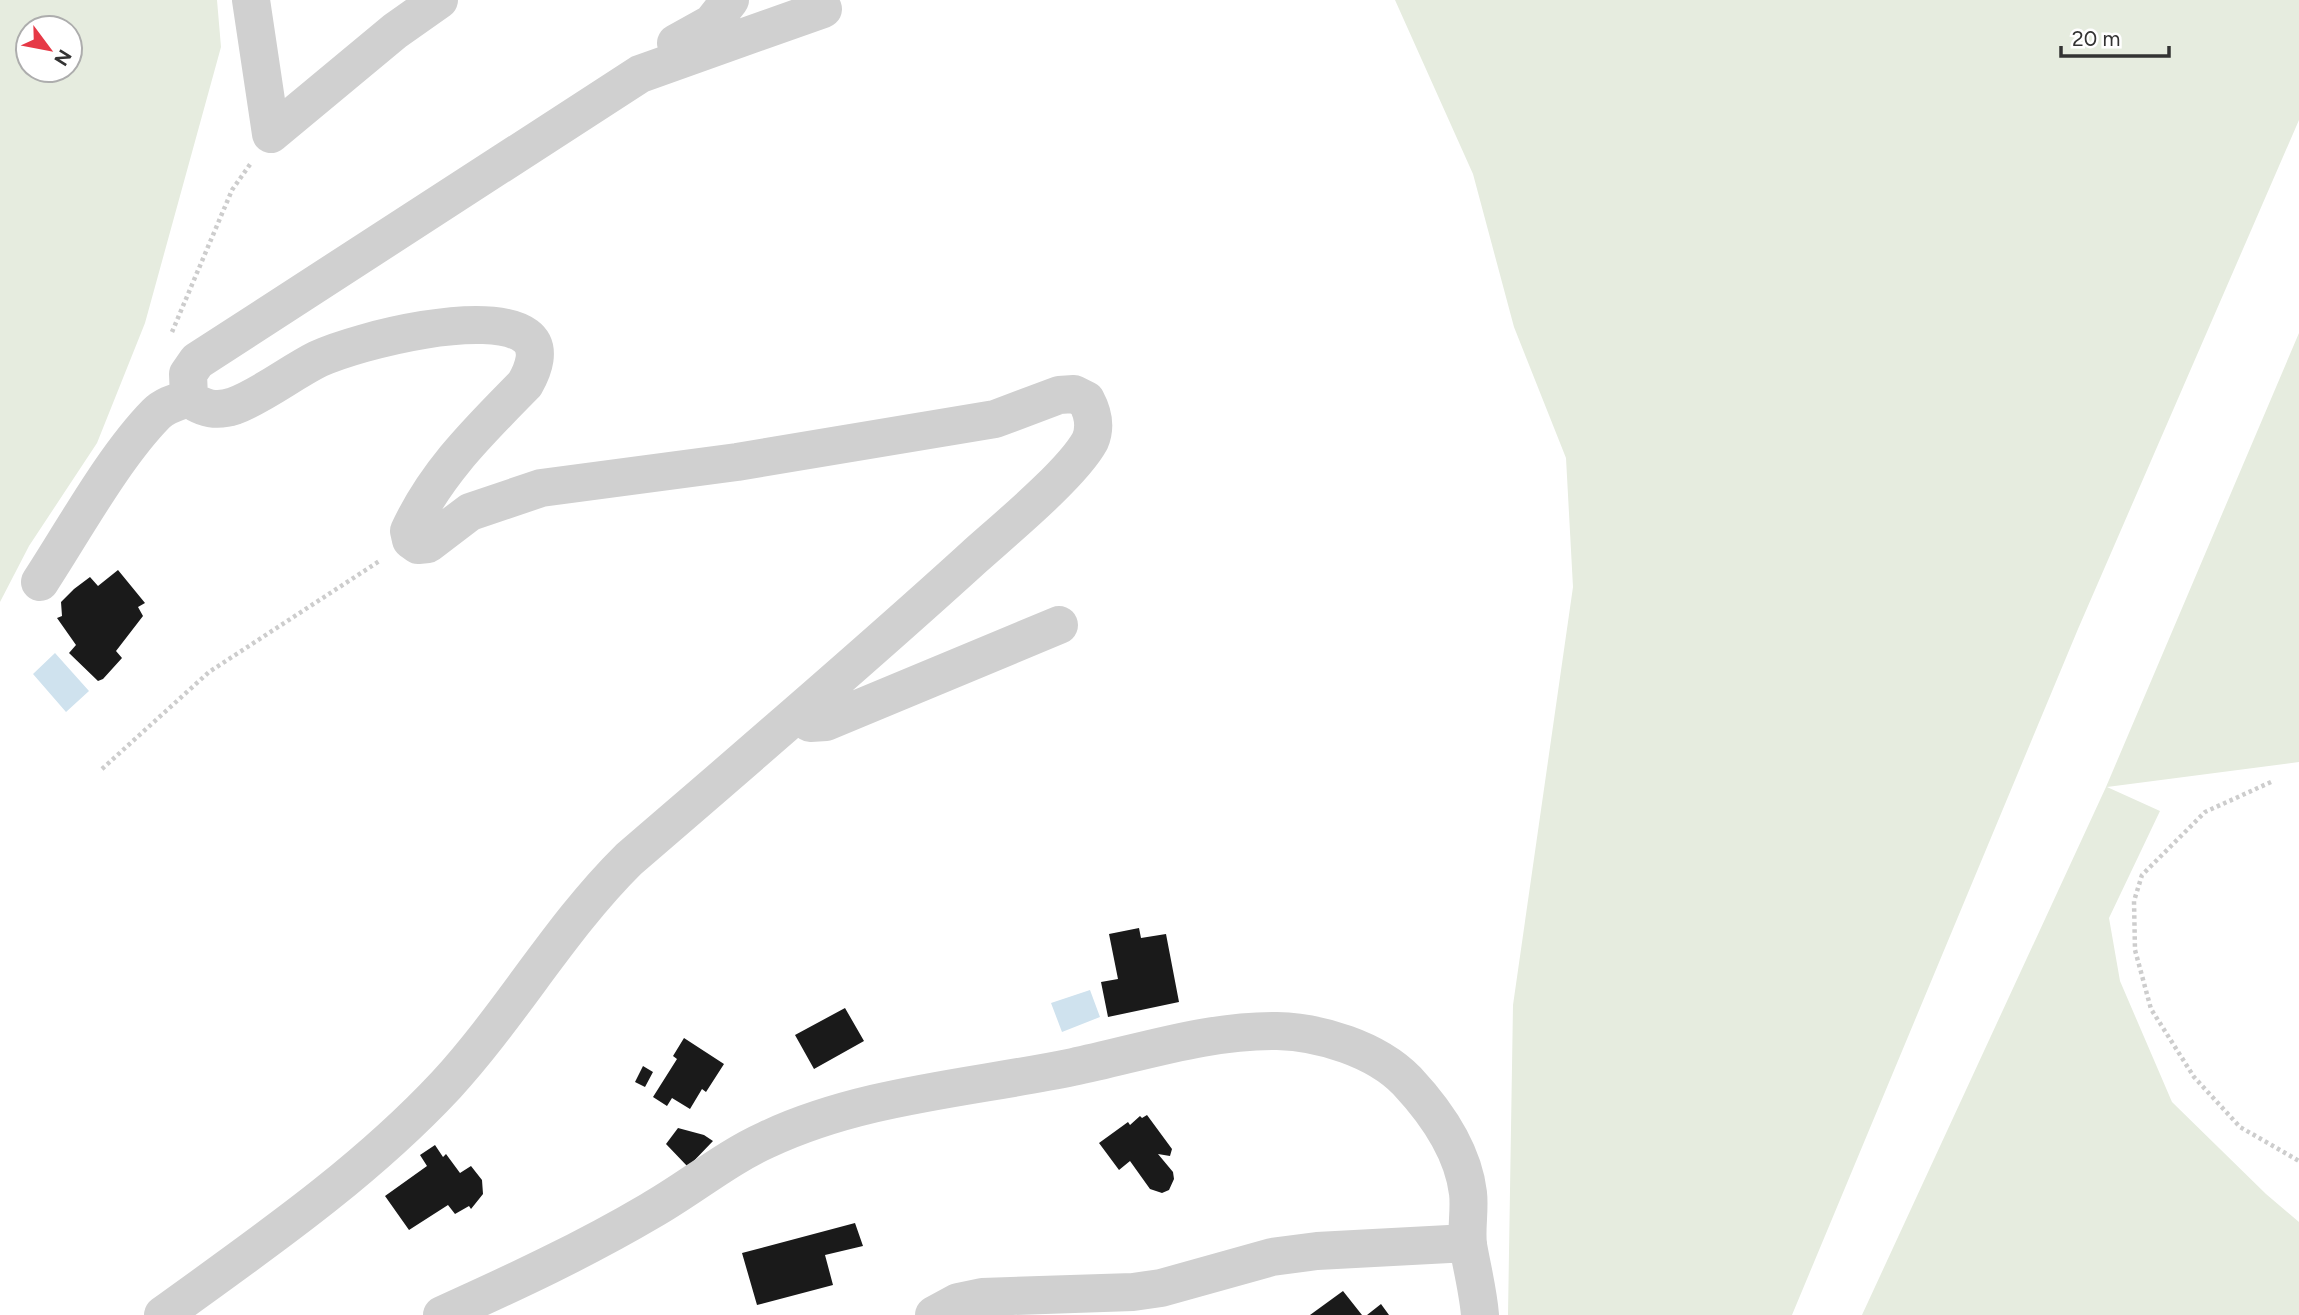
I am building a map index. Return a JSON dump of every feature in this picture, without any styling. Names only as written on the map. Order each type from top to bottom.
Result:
[{"type":"street","points":[[251,0],[271,134]]},
{"type":"street","points":[[271,134],[394,32],[439,0]]},
{"type":"street","points":[[640,74],[659,53],[712,23],[730,0]]},
{"type":"street","points":[[163,1315],[252,1251],[390,1139],[446,1085],[491,1031],[598,889],[629,859],[798,715],[1015,520],[1076,460],[1091,439],[1094,422],[1086,401],[1074,394],[1059,395],[995,419],[737,462],[541,488],[470,512],[428,544],[418,545],[411,540],[408,531],[421,504],[449,463],[525,384],[531,374],[535,361],[534,348],[530,339],[519,331],[482,324],[434,328],[320,358],[234,406],[215,410],[201,407],[190,398],[188,374],[197,361],[640,74],[823,9]]},
{"type":"street","points":[[40,582],[118,465],[157,413],[168,405],[190,398]]},
{"type":"street","points":[[798,715],[810,723],[826,722],[1059,625]]},
{"type":"street","points":[[442,1315],[611,1234],[764,1140],[837,1111],[1240,1032],[1279,1031],[1312,1035],[1363,1052],[1405,1079],[1436,1118],[1462,1166],[1467,1191],[1468,1243],[1480,1315]]},
{"type":"street","points":[[934,1315],[958,1302],[982,1297],[1133,1292],[1161,1288],[1272,1257],[1317,1251],[1468,1243]]},
{"type":"path","points":[[167,342],[232,190],[271,134]]},
{"type":"path","points":[[102,769],[209,672],[411,540]]},
{"type":"path","points":[[2271,782],[2205,812],[2142,875],[2134,901],[2135,950],[2151,1009],[2194,1077],[2239,1127],[2299,1161]]},
{"type":"shaded area","points":[[0,0],[217,0],[221,47],[145,323],[97,443],[29,546],[0,602]]},
{"type":"shaded area","points":[[1395,0],[2299,0],[2299,120],[2078,629],[1792,1315],[1508,1315],[1513,1005],[1573,587],[1566,458],[1514,327],[1473,174]]},
{"type":"shaded area","points":[[2299,333],[2299,762],[2107,787],[2160,811],[2109,918],[2120,981],[2172,1102],[2266,1194],[2299,1222],[2299,1315],[1862,1315],[2106,787]]},
{"type":"water","points":[[55,653],[89,691],[66,712],[33,674]]},
{"type":"water","points":[[1090,990],[1100,1017],[1062,1032],[1051,1003]]},
{"type":"building","points":[[118,570],[145,603],[138,607],[143,616],[116,651],[122,658],[98,681],[69,653],[76,645],[57,618],[62,616],[61,602],[74,589],[90,577],[98,586]]},
{"type":"building","points":[[1139,928],[1141,938],[1166,934],[1179,1002],[1108,1017],[1101,982],[1118,979],[1109,934]]},
{"type":"building","points":[[845,1008],[864,1041],[814,1069],[795,1035]]},
{"type":"building","points":[[684,1038],[724,1064],[706,1092],[702,1089],[690,1109],[672,1098],[667,1106],[653,1097],[677,1059],[673,1056]]},
{"type":"building","points":[[643,1066],[653,1072],[645,1087],[635,1082]]},
{"type":"building","points":[[1147,1115],[1172,1149],[1170,1156],[1158,1154],[1173,1172],[1174,1179],[1169,1190],[1162,1193],[1150,1189],[1130,1161],[1119,1170],[1099,1143],[1128,1122],[1130,1125],[1140,1116],[1142,1118]]},
{"type":"building","points":[[678,1128],[704,1135],[713,1141],[688,1167],[666,1144]]},
{"type":"building","points":[[435,1145],[443,1157],[446,1154],[460,1173],[471,1166],[482,1180],[483,1194],[471,1209],[469,1206],[455,1214],[448,1205],[409,1230],[385,1196],[427,1166],[420,1155]]},
{"type":"building","points":[[855,1223],[863,1246],[825,1255],[833,1285],[757,1305],[742,1253]]},
{"type":"building","points":[[1343,1291],[1362,1315],[1310,1315]]},
{"type":"building","points":[[1381,1304],[1389,1315],[1367,1315]]}]
